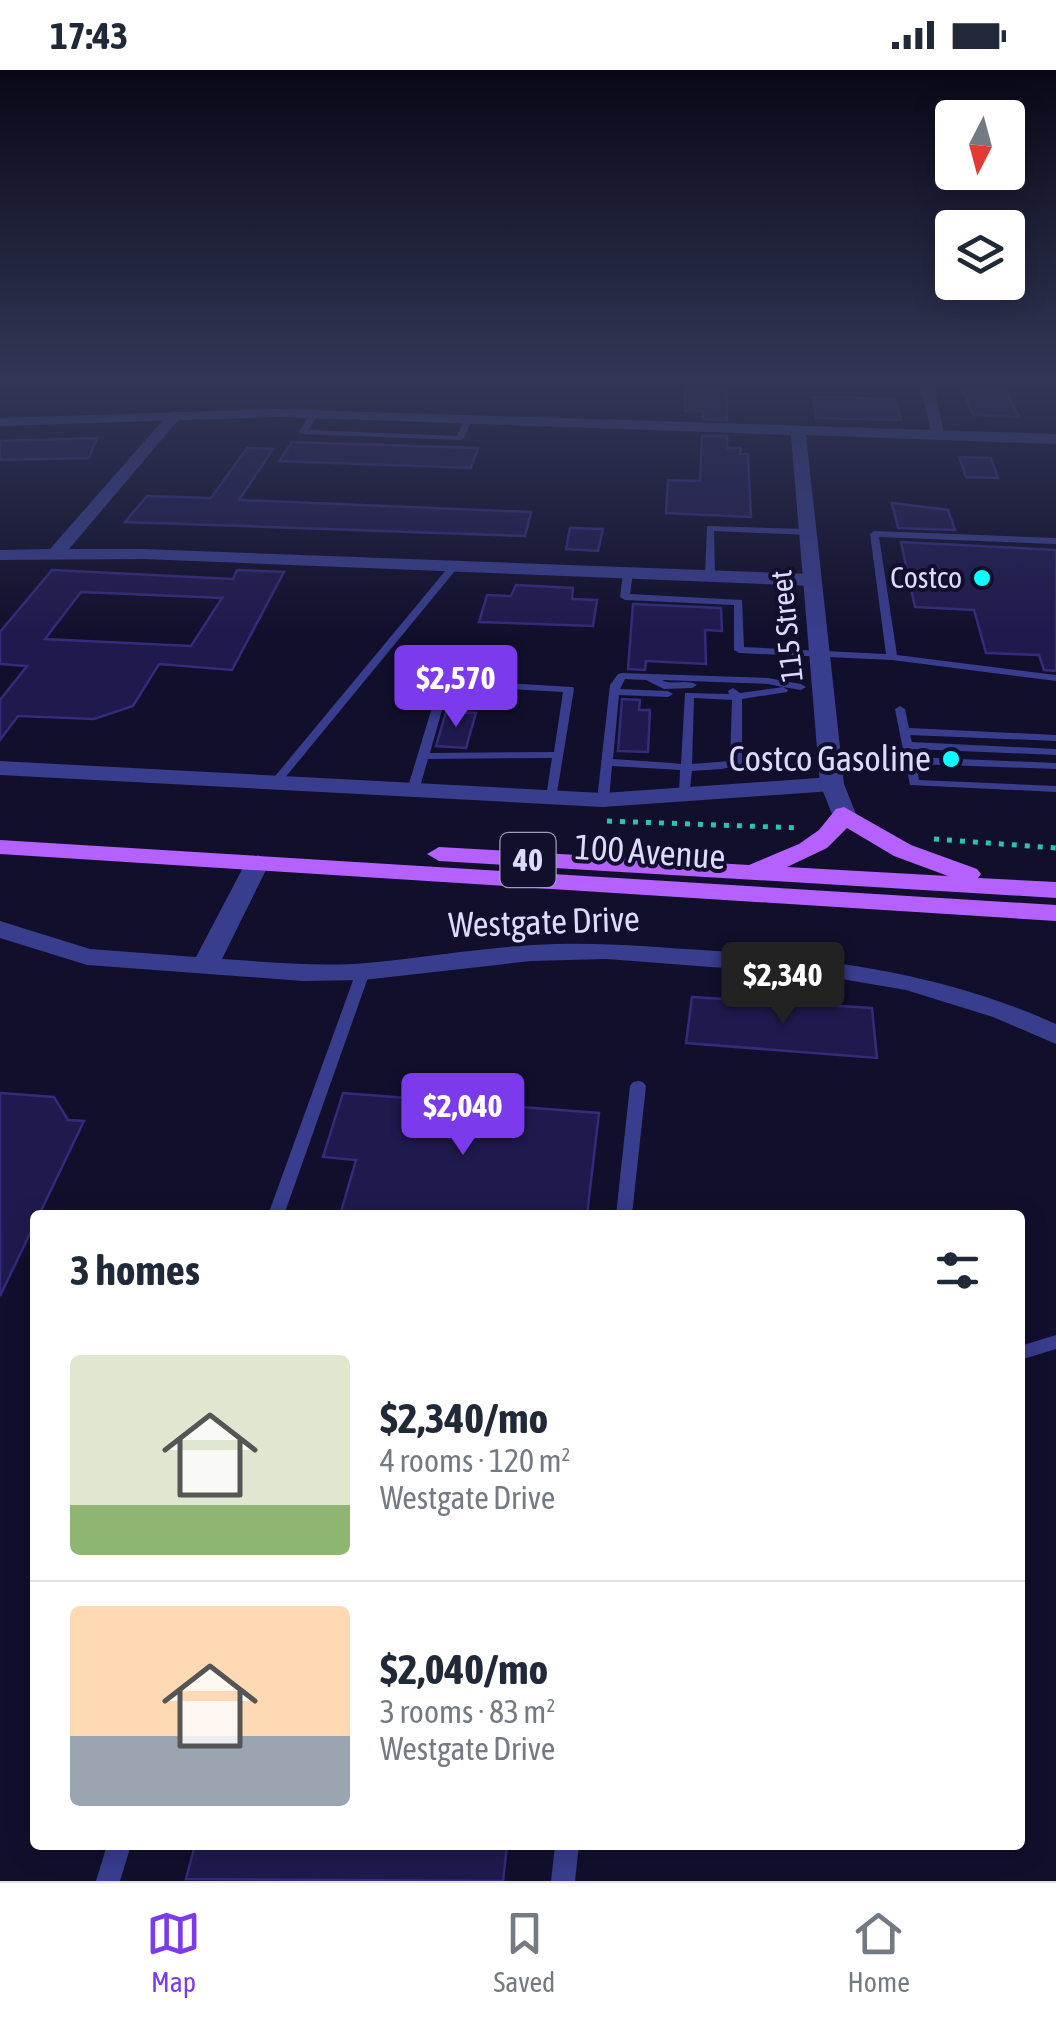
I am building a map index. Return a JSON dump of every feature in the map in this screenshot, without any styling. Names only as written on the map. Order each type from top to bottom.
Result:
[{"type":"main road","points":[[744,872],[812,848],[835,830],[844,814],[879,841],[905,854],[1025,889]]},
{"type":"main road","name":"100 Avenue","points":[[0,829],[1056,890]]},
{"type":"main road","name":"100 Avenue","points":[[0,847],[1056,913]]},
{"type":"street","points":[[55,555],[132,466]]},
{"type":"street","name":"115 Street","points":[[801,466],[822,654],[812,688],[832,784],[844,814]]},
{"type":"street","points":[[0,555],[143,554],[812,580]]},
{"type":"street","name":"100 Avenue","points":[[0,768],[603,800],[832,784]]},
{"type":"street","points":[[205,966],[258,862]]},
{"type":"street","name":"Westgate Drive","points":[[0,929],[87,957],[304,973],[363,972],[531,953],[606,952],[818,966],[910,982],[1003,1011],[1056,1035]]},
{"type":"lane","points":[[710,576],[710,528],[808,532]]},
{"type":"lane","points":[[892,658],[874,534],[1056,540]]},
{"type":"lane","points":[[275,783],[454,566]]},
{"type":"lane","points":[[628,573],[624,597],[739,602],[739,650],[892,658],[1056,678]]},
{"type":"lane","points":[[603,800],[614,692],[622,676],[752,680],[812,688]]},
{"type":"lane","points":[[648,676],[664,686],[733,692],[752,680]]},
{"type":"lane","points":[[413,790],[442,691],[454,684],[569,689],[552,797]]},
{"type":"lane","points":[[614,692],[689,695],[812,688]]},
{"type":"lane","points":[[607,762],[729,765],[739,760],[733,692]]},
{"type":"lane","points":[[685,795],[689,695]]},
{"type":"lane","points":[[900,709],[914,782],[1056,786]]},
{"type":"lane","points":[[908,752],[1056,756]]},
{"type":"lane","points":[[908,752],[1056,756]]},
{"type":"lane","points":[[423,756],[559,755]]},
{"type":"lane","points":[[278,1210],[363,972]]},
{"type":"lane","points":[[625,1210],[638,1086]]},
{"type":"lane","points":[[1025,1351],[1056,1342]]},
{"type":"lane","points":[[108,1881],[117,1850]]},
{"type":"lane","points":[[563,1881],[566,1850]]},
{"type":"path","points":[[927,838],[1056,848]]},
{"type":"building","points":[[234,466],[262,466],[239,500],[531,512],[525,536],[125,522],[147,496],[211,498]]},
{"type":"building","points":[[403,466],[472,466],[471,468]]},
{"type":"building","points":[[701,466],[749,466],[751,517],[666,513],[668,480],[700,481]]},
{"type":"building","points":[[962,466],[994,466],[998,478],[966,477]]},
{"type":"building","points":[[892,503],[948,510],[955,530],[898,528]]},
{"type":"building","points":[[570,528],[603,529],[598,551],[566,549]]},
{"type":"building","name":"Costco","points":[[901,542],[1056,550],[1056,671],[1044,670],[1039,655],[986,653],[974,610],[915,607]]},
{"type":"building","points":[[52,570],[233,579],[237,570],[284,572],[232,670],[159,664],[133,706],[94,719],[18,716],[0,740],[0,700],[27,666],[0,664],[0,632]],"holes":[[[81,592],[222,598],[191,646],[45,639]]]},
{"type":"building","points":[[516,585],[573,588],[572,599],[597,600],[593,626],[479,622],[487,595],[511,596]]},
{"type":"building","points":[[633,604],[721,608],[722,631],[705,630],[706,664],[646,661],[645,670],[628,669]]},
{"type":"building","points":[[622,699],[640,700],[639,710],[650,710],[648,752],[618,751]]},
{"type":"building","points":[[446,712],[476,713],[466,748],[436,746]]},
{"type":"building","points":[[692,997],[872,1008],[877,1058],[686,1043]]},
{"type":"building","points":[[0,1093],[54,1097],[68,1120],[84,1121],[41,1210],[30,1210],[30,1233],[0,1296]]},
{"type":"building","points":[[343,1093],[599,1113],[588,1210],[341,1210],[356,1160],[323,1157]]},
{"type":"building","points":[[194,1850],[506,1850],[503,1881],[186,1879]]},
{"type":"place","name":"Costco","points":[[982,578]]},
{"type":"place","name":"Costco Gasoline","points":[[951,759]]}]
